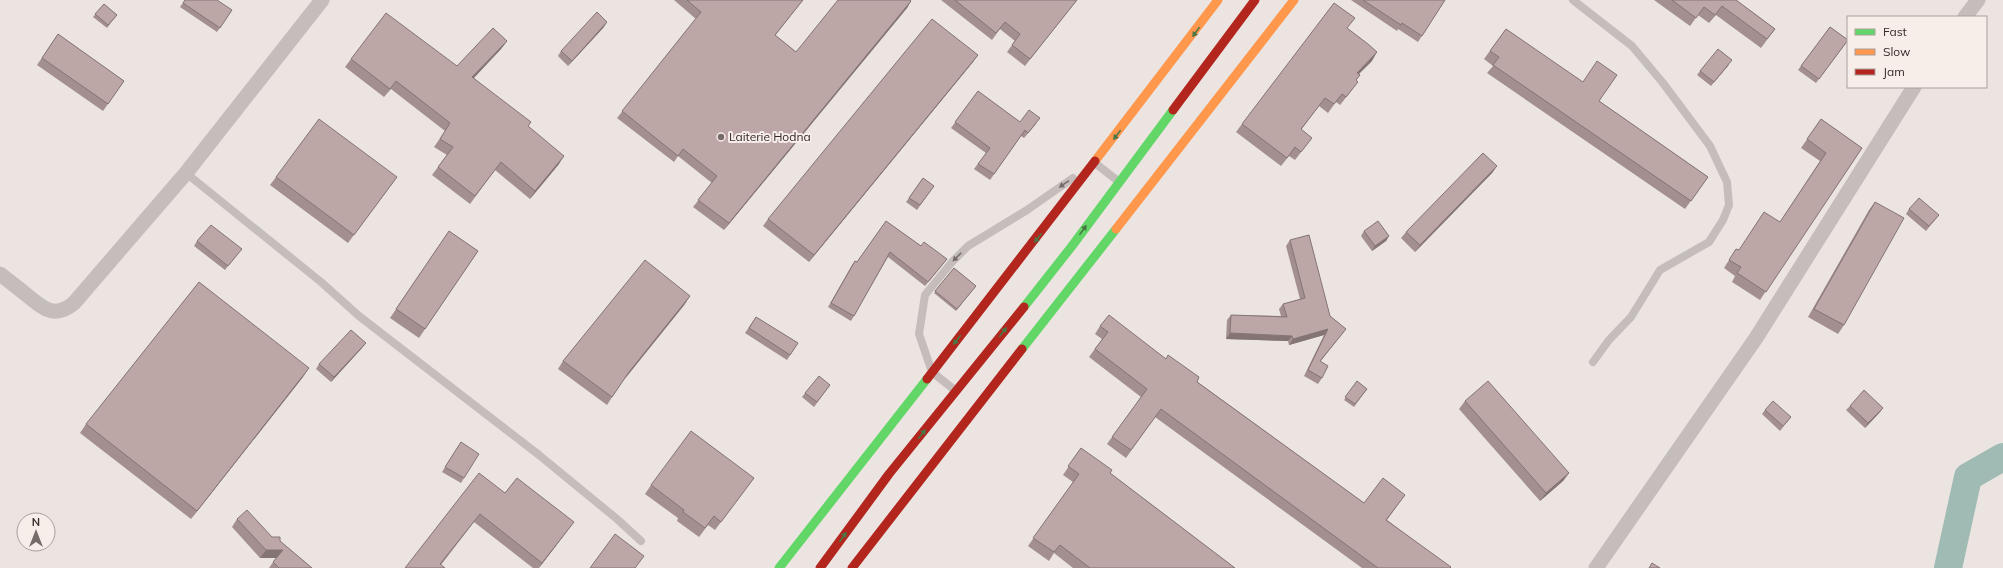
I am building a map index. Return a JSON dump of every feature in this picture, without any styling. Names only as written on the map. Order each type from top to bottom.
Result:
[{"type":"main road","points":[[779,568],[1096,162],[1218,0]]},
{"type":"main road","points":[[820,568],[889,474],[957,392],[1072,246],[1118,181],[1254,0]]},
{"type":"main road","points":[[852,568],[1294,0]]},
{"type":"street","points":[[0,274],[45,309],[58,311],[67,309],[74,303],[186,173],[322,0]]},
{"type":"street","points":[[1966,16],[1978,0]]},
{"type":"street","points":[[1596,568],[1756,338],[1913,88]]},
{"type":"lane","points":[[1573,0],[1632,46],[1663,83],[1710,146],[1727,182],[1729,204],[1723,220],[1709,242],[1660,270],[1631,317],[1609,340],[1593,362]]},
{"type":"lane","points":[[957,392],[932,372],[919,334],[925,295],[952,262],[968,246],[1027,210],[1096,162],[1118,181]]},
{"type":"lane","points":[[186,173],[321,282],[365,321],[539,455],[617,519],[641,541]]},
{"type":"building","points":[[185,0],[217,0],[232,10],[220,28],[183,3]]},
{"type":"building","name":"Laiterie Hodna","points":[[687,0],[803,0],[775,35],[796,52],[838,0],[911,1],[729,223],[698,200],[717,176],[683,149],[678,156],[622,111],[701,12]]},
{"type":"building","points":[[955,0],[1077,0],[1030,59],[1012,45],[1020,34],[1005,22],[996,33]]},
{"type":"building","points":[[1363,0],[1445,0],[1422,36],[1402,23],[1401,25]]},
{"type":"building","points":[[1672,0],[1736,0],[1775,29],[1767,39],[1722,6],[1715,15],[1704,7],[1696,18]]},
{"type":"building","points":[[1334,3],[1355,18],[1347,28],[1377,52],[1357,73],[1360,75],[1356,80],[1358,82],[1346,97],[1342,94],[1334,104],[1325,98],[1301,129],[1312,138],[1301,152],[1295,147],[1287,158],[1242,124]]},
{"type":"building","points":[[104,4],[117,15],[108,25],[95,14]]},
{"type":"building","points":[[597,12],[607,22],[572,61],[561,51]]},
{"type":"building","points":[[386,13],[457,66],[493,28],[507,41],[472,77],[531,122],[528,126],[564,156],[535,191],[501,162],[475,196],[438,167],[453,147],[440,139],[450,123],[396,81],[390,89],[351,59]]},
{"type":"building","points":[[932,19],[978,55],[814,255],[768,219]]},
{"type":"building","points":[[1830,27],[1847,39],[1819,79],[1801,66]]},
{"type":"building","points":[[1506,29],[1583,82],[1597,61],[1617,75],[1599,101],[1708,177],[1691,201],[1493,65],[1499,57],[1490,51]]},
{"type":"building","points":[[58,34],[124,81],[108,104],[42,58]]},
{"type":"building","points":[[1718,49],[1732,60],[1714,82],[1700,71]]},
{"type":"building","points":[[978,91],[1020,122],[1029,110],[1040,118],[1028,133],[1025,130],[994,174],[978,164],[990,148],[955,122]]},
{"type":"building","points":[[319,119],[397,177],[354,235],[276,177]]},
{"type":"building","points":[[1821,119],[1862,148],[1766,292],[1737,273],[1741,267],[1729,260],[1736,249],[1739,250],[1764,212],[1780,222],[1826,153],[1807,139]]},
{"type":"building","points":[[1483,153],[1497,166],[1420,245],[1406,232]]},
{"type":"building","points":[[923,178],[934,186],[920,205],[909,198]]},
{"type":"building","points":[[1919,198],[1939,215],[1929,226],[1909,209]]},
{"type":"building","points":[[1875,202],[1904,218],[1844,325],[1814,309]]},
{"type":"building","points":[[886,221],[921,246],[924,242],[947,259],[928,282],[890,252],[854,316],[831,303],[855,261],[857,262]]},
{"type":"building","points":[[1378,221],[1389,236],[1375,246],[1364,231]]},
{"type":"building","points":[[211,225],[242,249],[228,266],[197,241]]},
{"type":"building","points":[[449,231],[478,251],[425,329],[396,309]]},
{"type":"building","points":[[1309,235],[1330,316],[1346,329],[1320,361],[1328,366],[1322,378],[1308,370],[1328,329],[1293,339],[1292,336],[1230,333],[1231,315],[1287,317],[1283,304],[1305,298],[1290,240]]},
{"type":"building","points":[[645,260],[690,296],[629,372],[612,397],[563,361]]},
{"type":"building","points":[[954,268],[976,286],[957,309],[935,291]]},
{"type":"building","points":[[199,282],[309,368],[197,511],[86,424]]},
{"type":"building","points":[[1109,315],[1166,359],[1168,355],[1199,377],[1197,382],[1364,503],[1383,478],[1405,495],[1386,520],[1451,567],[1378,568],[1161,409],[1131,450],[1112,437],[1147,389],[1095,349],[1108,332],[1100,326]]},
{"type":"building","points":[[756,317],[798,343],[790,355],[749,328]]},
{"type":"building","points":[[351,330],[366,343],[334,377],[319,364]]},
{"type":"building","points":[[819,376],[830,385],[817,402],[805,393]]},
{"type":"building","points":[[1357,381],[1367,389],[1355,404],[1345,397]]},
{"type":"building","points":[[1488,381],[1569,473],[1546,493],[1465,401]]},
{"type":"building","points":[[1864,390],[1883,408],[1868,423],[1850,406]]},
{"type":"building","points":[[1773,401],[1791,417],[1783,426],[1765,410]]},
{"type":"building","points":[[691,431],[754,478],[721,522],[714,516],[705,528],[651,485]]},
{"type":"building","points":[[461,442],[479,454],[464,478],[445,467]]},
{"type":"building","points":[[1081,448],[1112,470],[1110,473],[1235,568],[1090,568],[1060,545],[1054,552],[1033,538],[1079,474],[1068,466]]},
{"type":"building","points":[[479,473],[505,493],[517,478],[574,522],[542,563],[480,514],[440,564],[445,568],[405,568]]},
{"type":"building","points":[[247,510],[272,537],[280,537],[280,541],[312,568],[279,568],[273,562],[283,550],[266,550],[237,519]]},
{"type":"building","points":[[615,534],[644,556],[635,568],[590,568]]},
{"type":"building","points":[[1652,563],[1660,568],[1649,568]]},
{"type":"waterway","points":[[1948,568],[1968,477],[2003,457]]},
{"type":"traffic: fast","points":[[1024,307],[1072,246],[1173,110]]},
{"type":"traffic: fast","points":[[1022,349],[1116,229]]},
{"type":"traffic: fast","points":[[779,568],[927,379]]},
{"type":"traffic: slow","points":[[1095,161],[1218,0]]},
{"type":"traffic: slow","points":[[1116,229],[1294,0]]},
{"type":"traffic: jam","points":[[1173,110],[1255,0]]},
{"type":"traffic: jam","points":[[927,379],[1095,161]]},
{"type":"traffic: jam","points":[[820,568],[889,474],[1024,307]]},
{"type":"traffic: jam","points":[[852,568],[1022,349]]},
{"type":"place","name":"Laiterie Hodna","points":[[721,137]]}]
